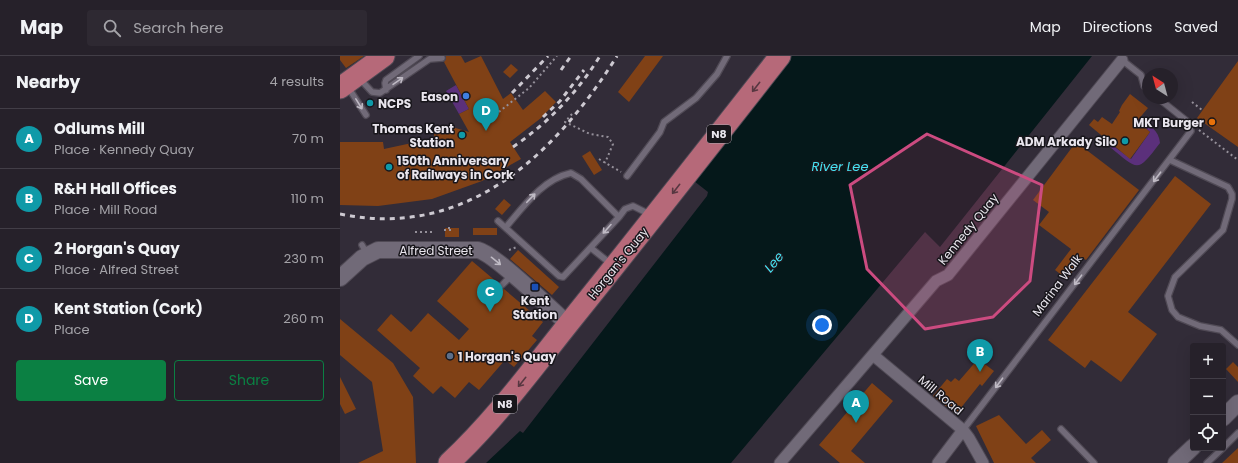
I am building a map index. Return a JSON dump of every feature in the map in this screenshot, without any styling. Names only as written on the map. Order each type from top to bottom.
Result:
[{"type":"highway","points":[[348,82],[384,56]]},
{"type":"highway","name":"Horgan's Quay","points":[[449,463],[485,428],[615,267],[780,56]]},
{"type":"street","name":"Kennedy Quay","points":[[780,463],[936,282],[948,275],[1122,60]]},
{"type":"street","name":"Alfred Street","points":[[340,278],[365,250],[443,253],[472,249],[482,251],[506,280],[568,324]]},
{"type":"street","name":"Mill Road","points":[[873,355],[963,430],[972,442],[983,463]]},
{"type":"street","points":[[1226,415],[1238,405]]},
{"type":"street","name":"Marina Walk","points":[[938,463],[963,430]]},
{"type":"street","points":[[1176,463],[1190,449]]},
{"type":"lane","points":[[386,90],[384,82],[419,56]]},
{"type":"lane","points":[[627,176],[660,132],[664,122],[696,98],[717,74],[727,56]]},
{"type":"lane","points":[[348,82],[372,92],[380,93],[432,58],[442,58]]},
{"type":"lane","points":[[1122,60],[1141,74],[1142,78]]},
{"type":"lane","points":[[348,82],[366,115]]},
{"type":"lane","points":[[1166,104],[1188,122]]},
{"type":"lane","name":"Marina Walk","points":[[963,430],[1170,160],[1191,131],[1188,122]]},
{"type":"lane","points":[[1170,160],[1228,188],[1232,194],[1232,199],[1223,230],[1175,277],[1168,296],[1172,310],[1184,320],[1200,326],[1221,330],[1238,345]]},
{"type":"lane","points":[[506,227],[538,191],[562,176],[572,173],[581,179],[618,217]]},
{"type":"lane","points":[[498,221],[559,276],[566,276],[625,209],[633,206],[639,207],[654,217]]},
{"type":"lane","points":[[591,248],[615,267]]},
{"type":"lane","points":[[1061,429],[1094,463]]},
{"type":"lane","points":[[1226,445],[1238,433]]},
{"type":"lane","points":[[1207,463],[1220,451]]},
{"type":"path","points":[[495,115],[529,88],[557,56]]},
{"type":"path","points":[[1192,102],[1202,110]]},
{"type":"path","points":[[572,114],[565,122],[590,134],[608,137],[613,144],[605,163]]},
{"type":"path","points":[[1188,122],[1238,160]]},
{"type":"path","points":[[599,159],[627,176]]},
{"type":"path","points":[[444,230],[454,229],[448,229]]},
{"type":"path","points":[[415,232],[433,232]]},
{"type":"path","points":[[509,250],[516,247]]},
{"type":"highlighted area","points":[[927,134],[1042,185],[1030,281],[993,317],[925,329],[867,269],[850,185]]},
{"type":"shaded area","points":[[456,85],[469,109],[459,114],[446,91]]},
{"type":"shaded area","points":[[1139,118],[1156,131],[1160,143],[1147,160],[1142,164],[1137,165],[1127,161],[1110,147],[1112,145],[1131,159],[1150,132],[1137,121]]},
{"type":"water","name":"River Lee","points":[[789,56],[1092,56],[940,247],[925,232],[731,463],[486,463],[520,431],[523,433],[707,196],[708,192],[694,181]]},
{"type":"building","points":[[340,56],[364,56],[346,68],[340,60]]},
{"type":"building","points":[[446,56],[461,56],[465,63],[481,56],[503,99],[511,93],[523,110],[545,91],[556,102],[541,118],[510,142],[521,159],[482,181],[432,199],[378,206],[340,205],[340,142],[383,142],[384,149],[435,138],[433,132],[449,126],[469,132],[459,114],[469,109],[444,62]]},
{"type":"building","points":[[645,56],[663,56],[629,102],[618,92]]},
{"type":"building","points":[[1238,61],[1238,147],[1197,118]]},
{"type":"building","points":[[511,64],[518,70],[510,78],[503,72]]},
{"type":"building","points":[[1130,94],[1148,108],[1137,121],[1150,132],[1130,159],[1089,125],[1094,119],[1098,122],[1102,117],[1112,124],[1120,112],[1119,111]]},
{"type":"building","points":[[1076,142],[1139,190],[1086,260],[1083,258],[1067,279],[1055,270],[1071,249],[1039,225],[1049,212],[1033,200]]},
{"type":"building","points":[[590,151],[602,170],[594,175],[582,156]]},
{"type":"building","points":[[1175,176],[1211,204],[1128,312],[1157,334],[1121,382],[1091,360],[1085,368],[1048,340]]},
{"type":"building","points":[[504,199],[511,205],[502,215],[495,209]]},
{"type":"building","points":[[445,228],[459,228],[459,237],[445,237]]},
{"type":"building","points":[[473,228],[497,228],[497,235],[473,235]]},
{"type":"building","points":[[518,250],[559,287],[552,295],[510,259]]},
{"type":"building","points":[[472,261],[498,283],[498,289],[504,289],[543,322],[532,336],[537,340],[514,367],[505,360],[479,390],[469,382],[455,398],[441,386],[433,394],[413,376],[420,368],[377,330],[391,314],[411,332],[428,313],[459,340],[469,329],[437,301]]},
{"type":"building","points":[[340,319],[393,363],[413,397],[416,463],[358,463],[383,451],[372,382],[340,355]]},
{"type":"building","points":[[978,359],[994,371],[982,386],[980,384],[956,414],[933,396],[947,379],[951,382],[955,378],[959,381]]},
{"type":"building","points":[[1233,362],[1238,367],[1238,382],[1226,369]]},
{"type":"building","points":[[340,377],[356,409],[345,414],[340,404]]},
{"type":"building","points":[[872,383],[893,401],[851,451],[865,463],[840,463],[819,445]]},
{"type":"building","points":[[999,415],[1026,444],[1042,430],[1051,440],[1031,458],[1036,463],[994,463],[976,426]]},
{"type":"building","points":[[1238,448],[1238,463],[1222,463]]},
{"type":"railway","points":[[512,93],[548,56]]},
{"type":"railway","points":[[561,70],[571,56]]},
{"type":"railway","points":[[513,147],[539,127],[561,106],[582,82],[600,56]]},
{"type":"railway","points":[[340,214],[386,219],[428,214],[467,202],[502,182],[535,156],[565,126],[592,92],[617,56]]},
{"type":"railway","points":[[543,117],[560,101],[584,70]]},
{"type":"place","name":"Eason","points":[[466,96]]},
{"type":"place","name":"NCPS","points":[[370,103]]},
{"type":"place","name":"MKT Burger","points":[[1212,122]]},
{"type":"place","name":"Kent Station (Cork)","points":[[486,131]]},
{"type":"place","name":"Thomas Kent Station","points":[[462,135]]},
{"type":"place","name":"ADM Arkady Silo","points":[[1125,141]]},
{"type":"place","name":"150th Anniversary of Railways in Cork","points":[[389,167]]},
{"type":"place","name":"Kent Station","points":[[535,287]]},
{"type":"place","name":"2 Horgan's Quay","points":[[490,312]]},
{"type":"place","name":"1 Horgan's Quay","points":[[450,356]]},
{"type":"place","name":"R&H Hall Offices","points":[[980,372]]},
{"type":"place","name":"Odlums Mill","points":[[856,423]]},
{"type":"water label","name":"Lee","points":[[774,262]]}]
